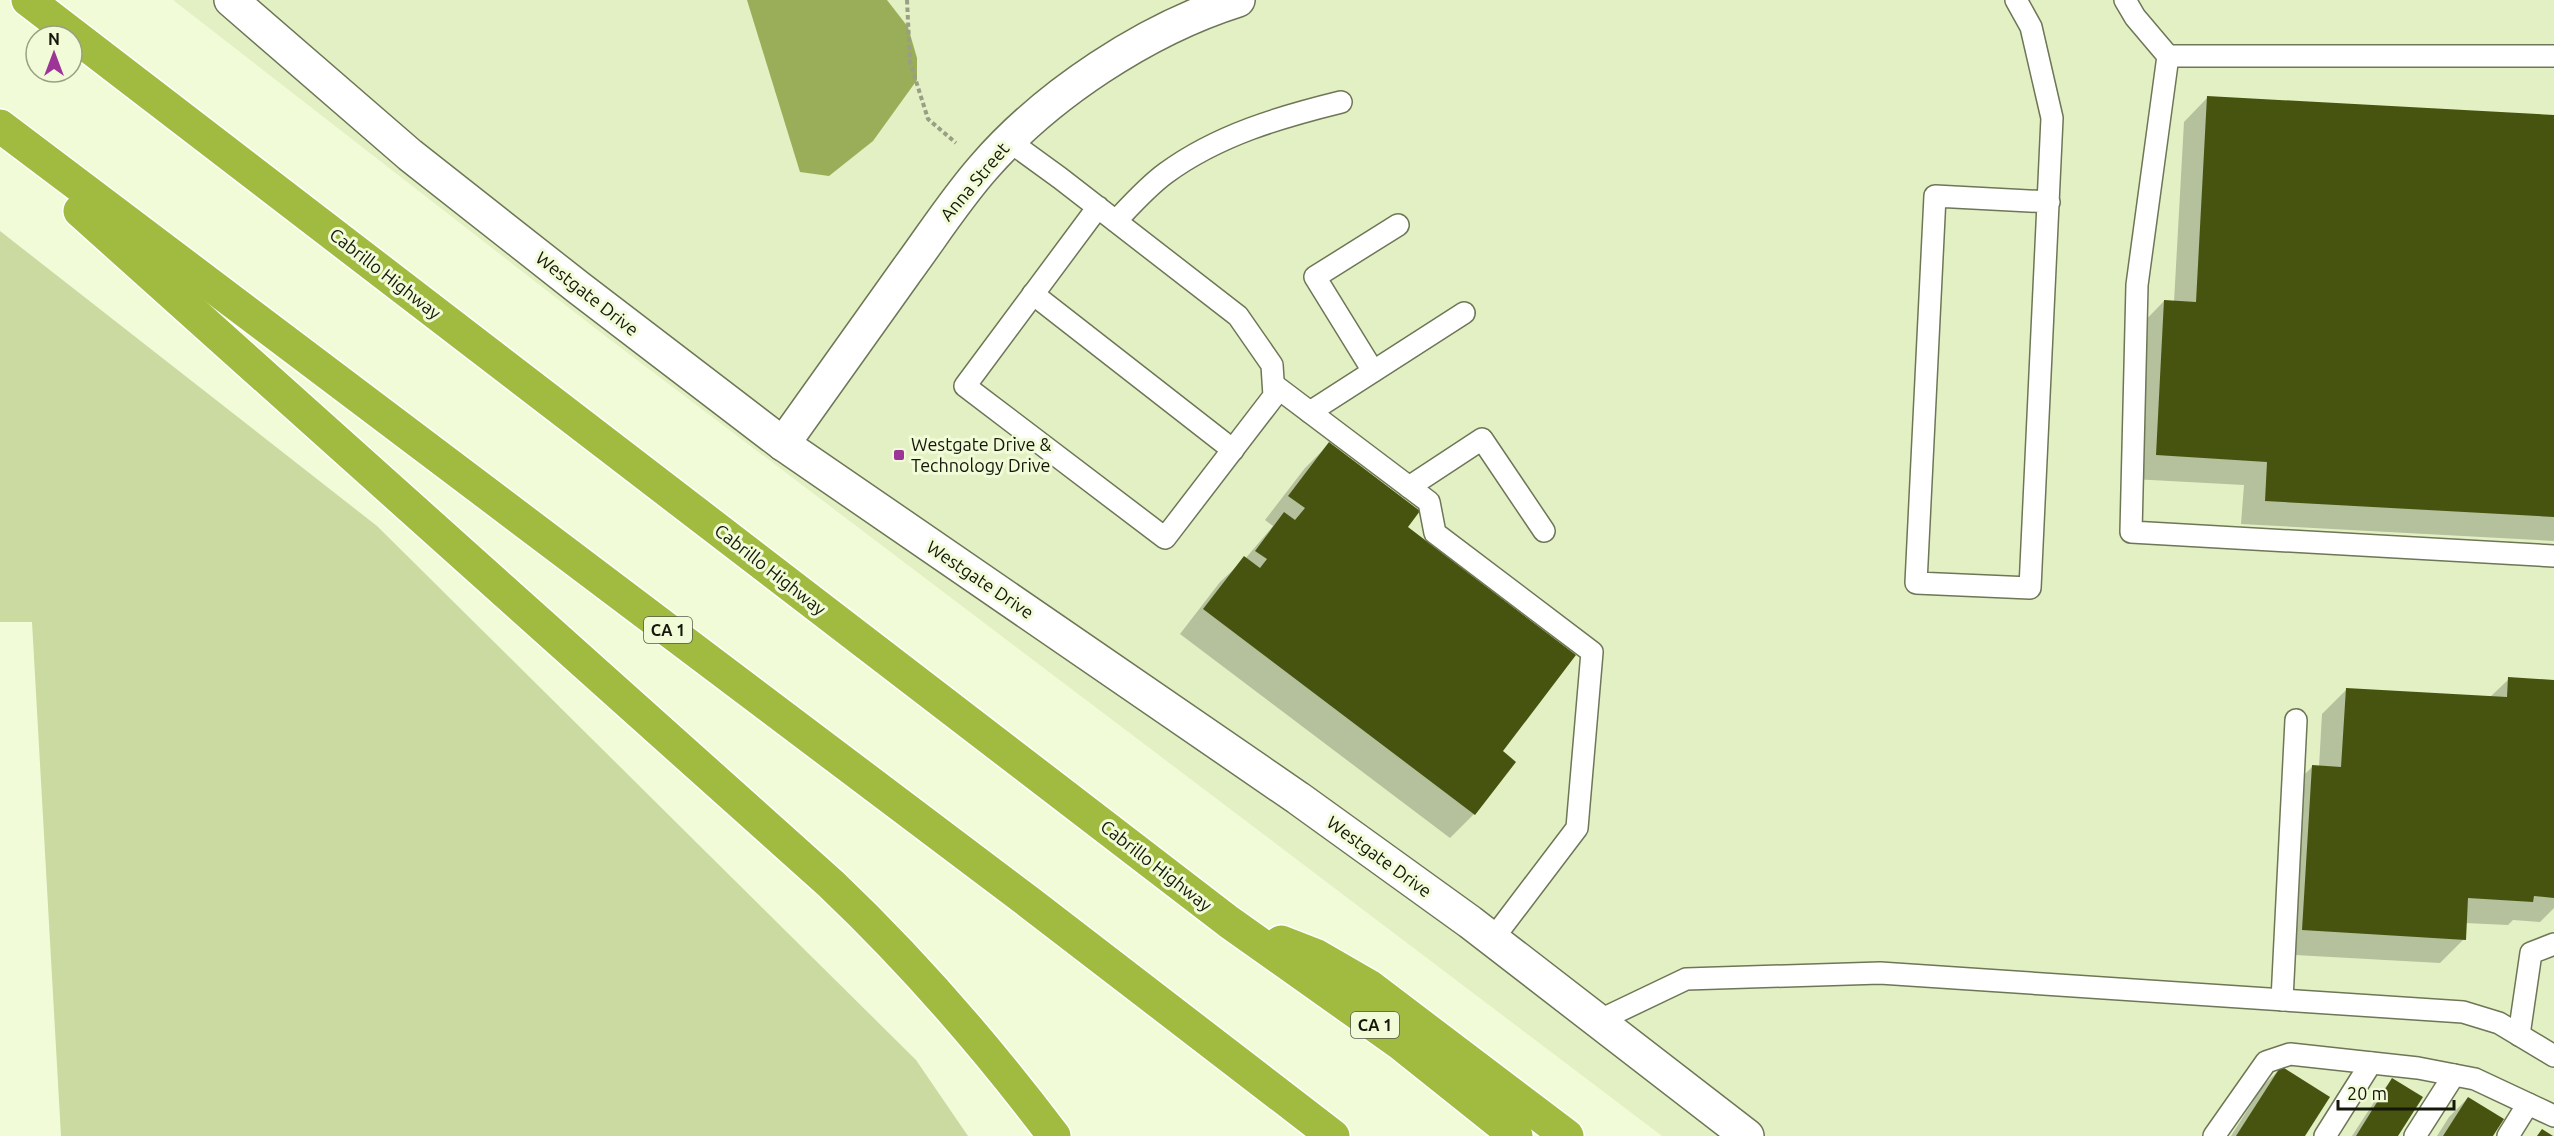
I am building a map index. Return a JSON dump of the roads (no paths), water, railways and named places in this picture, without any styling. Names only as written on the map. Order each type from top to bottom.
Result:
[{"type":"highway","name":"Cabrillo Highway","points":[[28,0],[1229,922],[1401,1044],[1516,1136]]},
{"type":"highway","name":"CA 1","points":[[0,126],[1030,903],[1333,1136]]},
{"type":"highway","points":[[0,140],[604,679],[854,906],[907,958],[950,1006],[1054,1136]]},
{"type":"highway","points":[[1229,922],[1317,956],[1369,986],[1567,1136]]},
{"type":"street","name":"Westgate Drive","points":[[231,0],[410,155],[783,444],[1298,798],[1492,940],[1747,1136]]},
{"type":"street","name":"Anna Street","points":[[783,444],[983,168],[1009,141],[1069,90],[1107,63],[1147,39],[1238,0]]},
{"type":"lane","points":[[2016,0],[2031,27],[2052,118],[2049,202],[2030,588],[1916,583],[1935,196],[2049,202]]},
{"type":"lane","points":[[2125,0],[2134,17],[2168,56],[2554,57]]},
{"type":"lane","points":[[2168,56],[2137,285],[2131,532],[2554,556]]},
{"type":"lane","points":[[1116,221],[1164,174],[1191,156],[1258,125],[1341,102]]},
{"type":"lane","points":[[1009,141],[1098,207],[1238,316],[1272,365],[1274,396],[1165,538],[965,386],[1098,207]]},
{"type":"lane","points":[[1373,371],[1315,277],[1398,225]]},
{"type":"lane","points":[[1033,294],[1233,450]]},
{"type":"lane","points":[[1310,412],[1464,313]]},
{"type":"lane","points":[[1274,385],[1429,502],[1435,533],[1592,652],[1577,828],[1492,940]]},
{"type":"lane","points":[[1409,487],[1482,439],[1544,531]]},
{"type":"lane","points":[[2282,1000],[2296,720]]},
{"type":"lane","points":[[2519,1035],[2531,953],[2554,944]]},
{"type":"lane","points":[[1598,1021],[1686,979],[1880,973],[2463,1012],[2499,1023],[2554,1056]]},
{"type":"lane","points":[[2214,1136],[2266,1062],[2290,1054],[2418,1068],[2475,1079],[2554,1116]]},
{"type":"lane","points":[[2325,1136],[2371,1063]]},
{"type":"lane","points":[[2415,1136],[2454,1075]]},
{"type":"lane","points":[[2508,1136],[2528,1104]]},
{"type":"place","name":"Westgate Drive & Technology Drive","points":[[899,455]]}]
